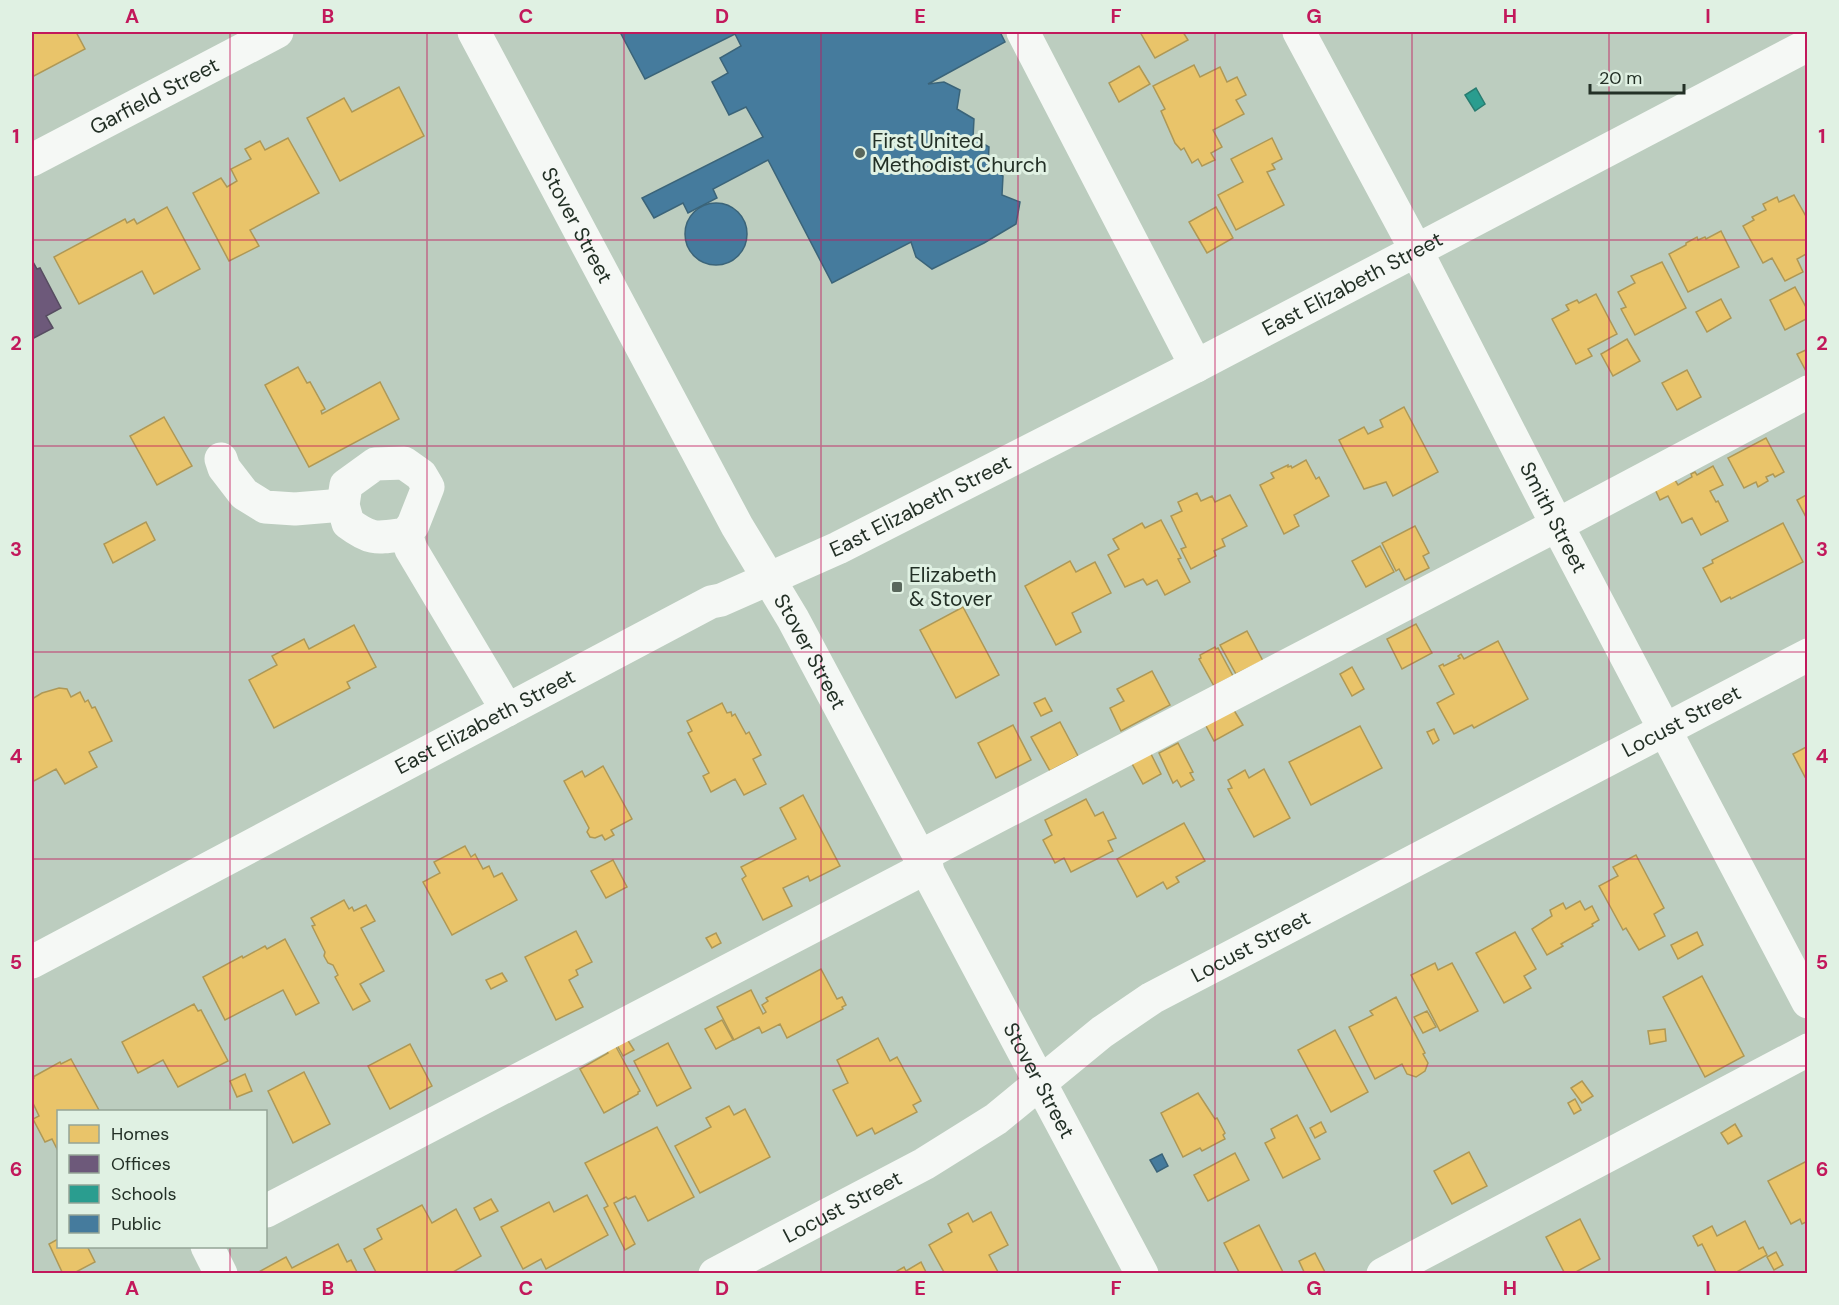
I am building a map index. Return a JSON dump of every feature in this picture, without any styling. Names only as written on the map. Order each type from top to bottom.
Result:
[{"type":"street","name":"Garfield Street","points":[[32,160],[277,32]]},
{"type":"street","name":"Stover Street","points":[[474,32],[736,526],[769,578],[924,862],[1142,1274]]},
{"type":"street","points":[[1023,32],[1196,366]]},
{"type":"street","name":"Smith Street","points":[[1299,32],[1416,250],[1557,525],[1808,1002]]},
{"type":"street","name":"East Elizabeth Street","points":[[32,962],[711,602],[721,600],[838,548],[1196,366],[1808,45]]},
{"type":"street","points":[[267,1210],[1808,392]]},
{"type":"street","points":[[221,459],[224,468],[244,494],[265,507],[295,509],[344,505]]},
{"type":"street","points":[[404,463],[422,475],[428,488],[413,525],[406,534],[378,538],[363,534],[348,523],[344,505],[346,485],[375,464],[404,463]]},
{"type":"street","points":[[406,534],[411,549],[507,710]]},
{"type":"street","name":"Locust Street","points":[[715,1274],[924,1164],[996,1119],[1102,1032],[1152,998],[1808,655]]},
{"type":"street","points":[[1383,1274],[1808,1050]]},
{"type":"street","points":[[208,1248],[221,1274]]},
{"type":"building: Homes","points":[[32,32],[76,32],[85,49],[32,77]]},
{"type":"building: Homes","points":[[1140,32],[1183,32],[1188,40],[1155,58]]},
{"type":"building: Homes","points":[[1194,65],[1200,77],[1220,67],[1227,82],[1237,77],[1246,95],[1236,100],[1244,114],[1213,130],[1222,147],[1211,153],[1215,160],[1202,166],[1198,159],[1192,163],[1184,148],[1181,150],[1175,143],[1161,111],[1165,109],[1153,86]]},
{"type":"building: Homes","points":[[1139,66],[1150,84],[1119,102],[1109,83]]},
{"type":"building: Homes","points":[[399,87],[424,136],[340,181],[307,118],[344,98],[352,112]]},
{"type":"building: Homes","points":[[288,138],[319,193],[250,230],[259,246],[229,261],[193,193],[221,178],[227,187],[237,181],[231,169],[251,159],[245,149],[260,141],[265,150]]},
{"type":"building: Homes","points":[[1272,138],[1282,159],[1272,164],[1275,169],[1267,172],[1284,205],[1236,230],[1218,195],[1243,182],[1231,159]]},
{"type":"building: Homes","points":[[1794,195],[1808,220],[1808,253],[1797,259],[1803,272],[1785,281],[1772,258],[1763,263],[1743,226],[1754,220],[1752,217],[1766,210],[1763,204],[1777,197],[1779,202]]},
{"type":"building: Homes","points":[[167,207],[200,269],[154,294],[142,271],[79,304],[54,257],[125,219],[127,223],[134,219],[137,224]]},
{"type":"building: Homes","points":[[1216,207],[1233,238],[1207,253],[1189,222]]},
{"type":"building: Homes","points":[[1721,231],[1739,267],[1688,292],[1669,254],[1697,237],[1698,240],[1705,237],[1706,239]]},
{"type":"building: Homes","points":[[1662,262],[1686,308],[1635,335],[1621,309],[1626,307],[1618,292],[1635,283],[1631,276]]},
{"type":"building: Homes","points":[[1795,287],[1808,311],[1808,318],[1785,330],[1770,300]]},
{"type":"building: Homes","points":[[1596,294],[1617,334],[1588,349],[1592,356],[1576,364],[1552,319],[1569,310],[1566,305],[1577,300],[1579,303]]},
{"type":"building: Homes","points":[[1721,299],[1731,318],[1707,332],[1696,312]]},
{"type":"building: Homes","points":[[1627,339],[1640,361],[1613,376],[1601,354]]},
{"type":"building: Homes","points":[[1808,349],[1808,373],[1807,373],[1797,354]]},
{"type":"building: Homes","points":[[298,367],[307,383],[310,382],[325,409],[321,411],[322,414],[380,382],[399,419],[309,467],[265,385]]},
{"type":"building: Homes","points":[[1687,370],[1701,397],[1677,410],[1662,383]]},
{"type":"building: Homes","points":[[1404,407],[1438,472],[1393,496],[1386,482],[1364,489],[1339,440],[1364,427],[1368,434],[1383,427],[1380,420]]},
{"type":"building: Homes","points":[[164,417],[192,466],[157,485],[130,436]]},
{"type":"building: Homes","points":[[1766,438],[1784,472],[1775,477],[1773,474],[1766,477],[1768,481],[1758,487],[1756,482],[1744,488],[1728,458]]},
{"type":"building: Homes","points":[[1306,460],[1316,479],[1319,477],[1329,496],[1294,515],[1299,526],[1284,534],[1260,485],[1274,478],[1271,473],[1288,465],[1292,468]]},
{"type":"building: Homes","points":[[1713,466],[1723,485],[1710,491],[1728,521],[1701,535],[1692,518],[1682,523],[1668,496],[1660,500],[1653,485],[1672,475],[1678,485],[1692,477],[1691,474],[1695,472],[1697,475]]},
{"type":"building: Homes","points":[[1197,493],[1201,501],[1212,496],[1215,502],[1230,495],[1247,526],[1222,539],[1225,546],[1214,551],[1216,556],[1191,569],[1181,549],[1186,547],[1171,516],[1182,511],[1178,502]]},
{"type":"building: Homes","points":[[1808,494],[1808,521],[1797,500]]},
{"type":"building: Homes","points":[[1161,520],[1181,558],[1178,559],[1190,582],[1165,595],[1157,580],[1147,585],[1143,579],[1125,587],[1108,555],[1119,549],[1113,539],[1142,523],[1145,528]]},
{"type":"building: Homes","points":[[146,522],[155,540],[113,563],[104,544]]},
{"type":"building: Homes","points":[[1783,523],[1803,562],[1721,602],[1703,568],[1713,563],[1712,560]]},
{"type":"building: Homes","points":[[1415,526],[1429,553],[1423,556],[1429,568],[1405,580],[1399,569],[1396,571],[1382,543]]},
{"type":"building: Homes","points":[[1380,546],[1394,572],[1366,587],[1352,561]]},
{"type":"building: Homes","points":[[1070,561],[1076,572],[1095,562],[1111,593],[1072,613],[1081,632],[1056,645],[1025,586]]},
{"type":"building: Homes","points":[[963,607],[999,675],[956,698],[920,630]]},
{"type":"building: Homes","points":[[1416,624],[1432,653],[1402,669],[1387,639]]},
{"type":"building: Homes","points":[[354,625],[376,667],[347,682],[350,688],[274,728],[249,680],[277,665],[272,656],[304,639],[309,649]]},
{"type":"building: Homes","points":[[1247,631],[1263,661],[1236,674],[1220,645]]},
{"type":"building: Homes","points":[[1498,641],[1528,699],[1474,728],[1472,725],[1454,734],[1437,703],[1454,694],[1439,666],[1460,658],[1458,656],[1461,654],[1464,659]]},
{"type":"building: Homes","points":[[1215,647],[1218,648],[1233,676],[1214,686],[1199,659],[1200,655]]},
{"type":"building: Homes","points":[[1352,667],[1364,689],[1352,696],[1340,674]]},
{"type":"building: Homes","points":[[1152,671],[1170,705],[1121,731],[1110,708],[1124,701],[1117,689]]},
{"type":"building: Homes","points":[[59,688],[67,689],[71,697],[80,692],[85,702],[88,700],[92,708],[95,707],[112,741],[89,752],[97,767],[65,784],[56,769],[34,781],[32,776],[32,699]]},
{"type":"building: Homes","points":[[1045,698],[1052,711],[1041,716],[1034,703]]},
{"type":"building: Homes","points":[[722,703],[727,713],[731,712],[732,716],[735,714],[746,734],[749,732],[761,755],[753,759],[766,784],[744,795],[735,779],[711,792],[703,776],[709,773],[688,733],[692,731],[687,721]]},
{"type":"building: Homes","points":[[1232,707],[1243,725],[1214,741],[1204,722]]},
{"type":"building: Homes","points":[[1060,722],[1078,756],[1050,771],[1031,737]]},
{"type":"building: Homes","points":[[1013,725],[1031,760],[996,778],[978,743]]},
{"type":"building: Homes","points":[[1360,726],[1382,768],[1311,805],[1289,762]]},
{"type":"building: Homes","points":[[1434,729],[1439,740],[1433,744],[1427,732]]},
{"type":"building: Homes","points":[[1178,743],[1193,772],[1190,773],[1194,780],[1181,787],[1177,780],[1173,783],[1159,753]]},
{"type":"building: Homes","points":[[1808,746],[1808,776],[1805,777],[1793,754]]},
{"type":"building: Homes","points":[[1149,750],[1161,774],[1143,784],[1130,760]]},
{"type":"building: Homes","points":[[603,766],[632,819],[611,830],[614,835],[605,840],[602,835],[595,838],[590,837],[587,832],[589,828],[564,781],[582,771],[585,777]]},
{"type":"building: Homes","points":[[1264,769],[1290,818],[1254,837],[1228,789],[1232,788],[1228,780],[1245,770],[1249,778]]},
{"type":"building: Homes","points":[[803,795],[840,866],[810,881],[808,876],[783,888],[792,906],[763,920],[742,879],[746,876],[741,867],[796,839],[780,808]]},
{"type":"building: Homes","points":[[1086,799],[1095,816],[1103,812],[1116,838],[1108,841],[1113,851],[1071,872],[1064,858],[1055,863],[1043,840],[1052,835],[1045,820]]},
{"type":"building: Homes","points":[[1184,823],[1205,861],[1176,877],[1179,882],[1167,889],[1163,882],[1137,897],[1117,859]]},
{"type":"building: Homes","points":[[465,846],[471,857],[475,854],[483,869],[489,866],[494,877],[502,873],[517,900],[452,935],[423,882],[440,873],[434,862]]},
{"type":"building: Homes","points":[[1636,855],[1664,908],[1654,914],[1665,936],[1639,950],[1626,928],[1623,930],[1599,886],[1618,876],[1613,867]]},
{"type":"building: Homes","points":[[613,860],[627,887],[606,898],[591,871]]},
{"type":"building: Homes","points":[[344,900],[349,909],[352,907],[354,911],[366,905],[375,921],[361,928],[384,971],[360,984],[370,1001],[353,1010],[335,977],[338,975],[333,965],[328,963],[324,956],[325,952],[312,926],[315,925],[311,918]]},
{"type":"building: Homes","points":[[1580,901],[1585,910],[1592,906],[1599,920],[1547,955],[1532,929],[1552,916],[1550,910],[1563,903],[1566,909]]},
{"type":"building: Homes","points":[[576,931],[592,962],[576,970],[578,975],[569,980],[583,1007],[556,1020],[525,957]]},
{"type":"building: Homes","points":[[1515,932],[1536,969],[1524,976],[1531,988],[1504,1003],[1476,953]]},
{"type":"building: Homes","points":[[1697,932],[1703,945],[1678,959],[1671,945]]},
{"type":"building: Homes","points":[[716,933],[721,943],[712,948],[706,938]]},
{"type":"building: Homes","points":[[285,939],[319,1003],[296,1015],[283,990],[225,1020],[203,977],[242,956],[243,958],[265,946],[267,949]]},
{"type":"building: Homes","points":[[1435,963],[1438,970],[1452,963],[1478,1011],[1440,1031],[1411,975]]},
{"type":"building: Homes","points":[[821,969],[837,999],[842,997],[846,1005],[842,1007],[843,1009],[787,1038],[780,1024],[762,1033],[759,1027],[734,1040],[717,1007],[751,990],[763,1014],[766,1012],[762,1005],[768,1001],[766,998]]},
{"type":"building: Homes","points":[[502,973],[507,981],[491,989],[486,980]]},
{"type":"building: Homes","points":[[1702,976],[1744,1056],[1705,1077],[1663,997]]},
{"type":"building: Homes","points":[[1396,997],[1428,1063],[1425,1071],[1416,1077],[1407,1074],[1402,1064],[1375,1079],[1349,1027],[1373,1015],[1370,1011]]},
{"type":"building: Homes","points":[[194,1004],[198,1011],[201,1010],[228,1061],[178,1087],[163,1060],[138,1073],[122,1042]]},
{"type":"building: Homes","points":[[1427,1011],[1436,1027],[1423,1033],[1414,1017]]},
{"type":"building: Homes","points":[[722,1020],[733,1040],[716,1049],[705,1029]]},
{"type":"building: Homes","points":[[1665,1029],[1666,1041],[1650,1044],[1648,1031]]},
{"type":"building: Homes","points":[[1335,1030],[1368,1092],[1331,1112],[1298,1050]]},
{"type":"building: Homes","points":[[878,1038],[890,1061],[897,1057],[921,1101],[913,1105],[917,1112],[875,1134],[872,1128],[857,1136],[833,1090],[848,1083],[837,1060]]},
{"type":"building: Homes","points":[[627,1039],[634,1050],[623,1056],[617,1045]]},
{"type":"building: Homes","points":[[668,1043],[691,1088],[657,1106],[634,1061]]},
{"type":"building: Homes","points":[[410,1044],[432,1086],[390,1109],[368,1066]]},
{"type":"building: Homes","points":[[615,1045],[640,1091],[604,1113],[580,1069],[608,1053],[606,1050]]},
{"type":"building: Homes","points":[[71,1059],[99,1110],[57,1110],[57,1149],[52,1139],[45,1142],[33,1119],[39,1116],[32,1101],[32,1080],[33,1077],[60,1062],[61,1064]]},
{"type":"building: Homes","points":[[304,1072],[330,1124],[293,1143],[268,1091]]},
{"type":"building: Homes","points":[[245,1074],[252,1091],[237,1097],[230,1081]]},
{"type":"building: Homes","points":[[1582,1081],[1593,1096],[1582,1103],[1571,1088]]},
{"type":"building: Homes","points":[[1198,1093],[1215,1119],[1217,1118],[1225,1133],[1223,1135],[1225,1139],[1202,1151],[1200,1148],[1183,1157],[1161,1113]]},
{"type":"building: Homes","points":[[1575,1099],[1581,1110],[1574,1114],[1568,1103]]},
{"type":"building: Homes","points":[[729,1106],[734,1115],[745,1109],[770,1157],[700,1193],[675,1146],[711,1127],[706,1118]]},
{"type":"building: Homes","points":[[1297,1115],[1320,1159],[1283,1178],[1265,1143],[1275,1138],[1271,1129]]},
{"type":"building: Homes","points":[[1321,1122],[1326,1132],[1315,1138],[1310,1128]]},
{"type":"building: Homes","points":[[1735,1124],[1742,1136],[1728,1144],[1721,1133]]},
{"type":"building: Homes","points":[[657,1127],[694,1197],[648,1221],[635,1196],[628,1199],[626,1197],[614,1203],[635,1244],[625,1250],[604,1208],[608,1206],[585,1163]]},
{"type":"building: Homes","points":[[1469,1152],[1487,1186],[1452,1204],[1434,1171]]},
{"type":"building: Homes","points":[[1235,1153],[1249,1180],[1208,1201],[1194,1175]]},
{"type":"building: Homes","points":[[1807,1161],[1808,1221],[1802,1224],[1800,1219],[1791,1224],[1768,1181]]},
{"type":"building: Homes","points":[[587,1195],[608,1235],[546,1269],[541,1259],[523,1269],[501,1227],[549,1202],[554,1212]]},
{"type":"building: Homes","points":[[491,1199],[498,1211],[480,1220],[474,1208]]},
{"type":"building: Homes","points":[[422,1205],[432,1223],[456,1209],[481,1256],[453,1272],[454,1274],[377,1274],[364,1249],[382,1239],[377,1229]]},
{"type":"building: Homes","points":[[991,1212],[1008,1245],[989,1255],[998,1272],[994,1274],[945,1274],[929,1245],[952,1232],[948,1224],[968,1213],[973,1222]]},
{"type":"building: Homes","points":[[1580,1219],[1600,1259],[1572,1274],[1565,1274],[1546,1237]]},
{"type":"building: Homes","points":[[1745,1221],[1759,1249],[1763,1247],[1767,1255],[1733,1274],[1717,1274],[1702,1244],[1698,1246],[1693,1236],[1712,1226],[1717,1236]]},
{"type":"building: Homes","points":[[1259,1225],[1284,1274],[1240,1274],[1224,1243]]},
{"type":"building: Homes","points":[[57,1240],[57,1248],[88,1248],[95,1262],[72,1274],[63,1274],[49,1244]]},
{"type":"building: Homes","points":[[338,1244],[347,1262],[351,1260],[358,1274],[255,1274],[286,1257],[292,1268]]},
{"type":"building: Homes","points":[[1776,1252],[1783,1265],[1774,1270],[1767,1257]]},
{"type":"building: Homes","points":[[1315,1253],[1326,1274],[1305,1274],[1299,1261]]},
{"type":"building: Homes","points":[[921,1262],[927,1274],[892,1274],[904,1267],[906,1271]]},
{"type":"building: Offices","points":[[32,260],[37,269],[40,268],[61,308],[46,316],[53,328],[32,339]]},
{"type":"building: Schools","points":[[1476,88],[1485,104],[1475,111],[1465,95]]},
{"type":"building: Public","name":"First United Methodist Church","points":[[620,32],[1000,32],[1005,42],[928,84],[944,82],[960,90],[957,109],[974,119],[973,138],[989,147],[988,167],[1003,176],[1002,195],[1020,202],[1016,224],[932,269],[916,257],[911,242],[832,283],[768,160],[713,189],[717,198],[688,213],[683,203],[654,218],[642,198],[763,137],[746,107],[729,115],[712,82],[728,73],[720,58],[741,46],[735,34],[645,79]]},
{"type":"building: Public","points":[[716,203],[738,212],[747,234],[738,256],[716,265],[694,256],[685,234],[694,212]]},
{"type":"building: Public","points":[[1162,1154],[1168,1166],[1157,1172],[1150,1160]]},
{"type":"place","name":"First United Methodist Church","points":[[860,153]]},
{"type":"place","name":"Elizabeth & Stover","points":[[897,587]]}]
